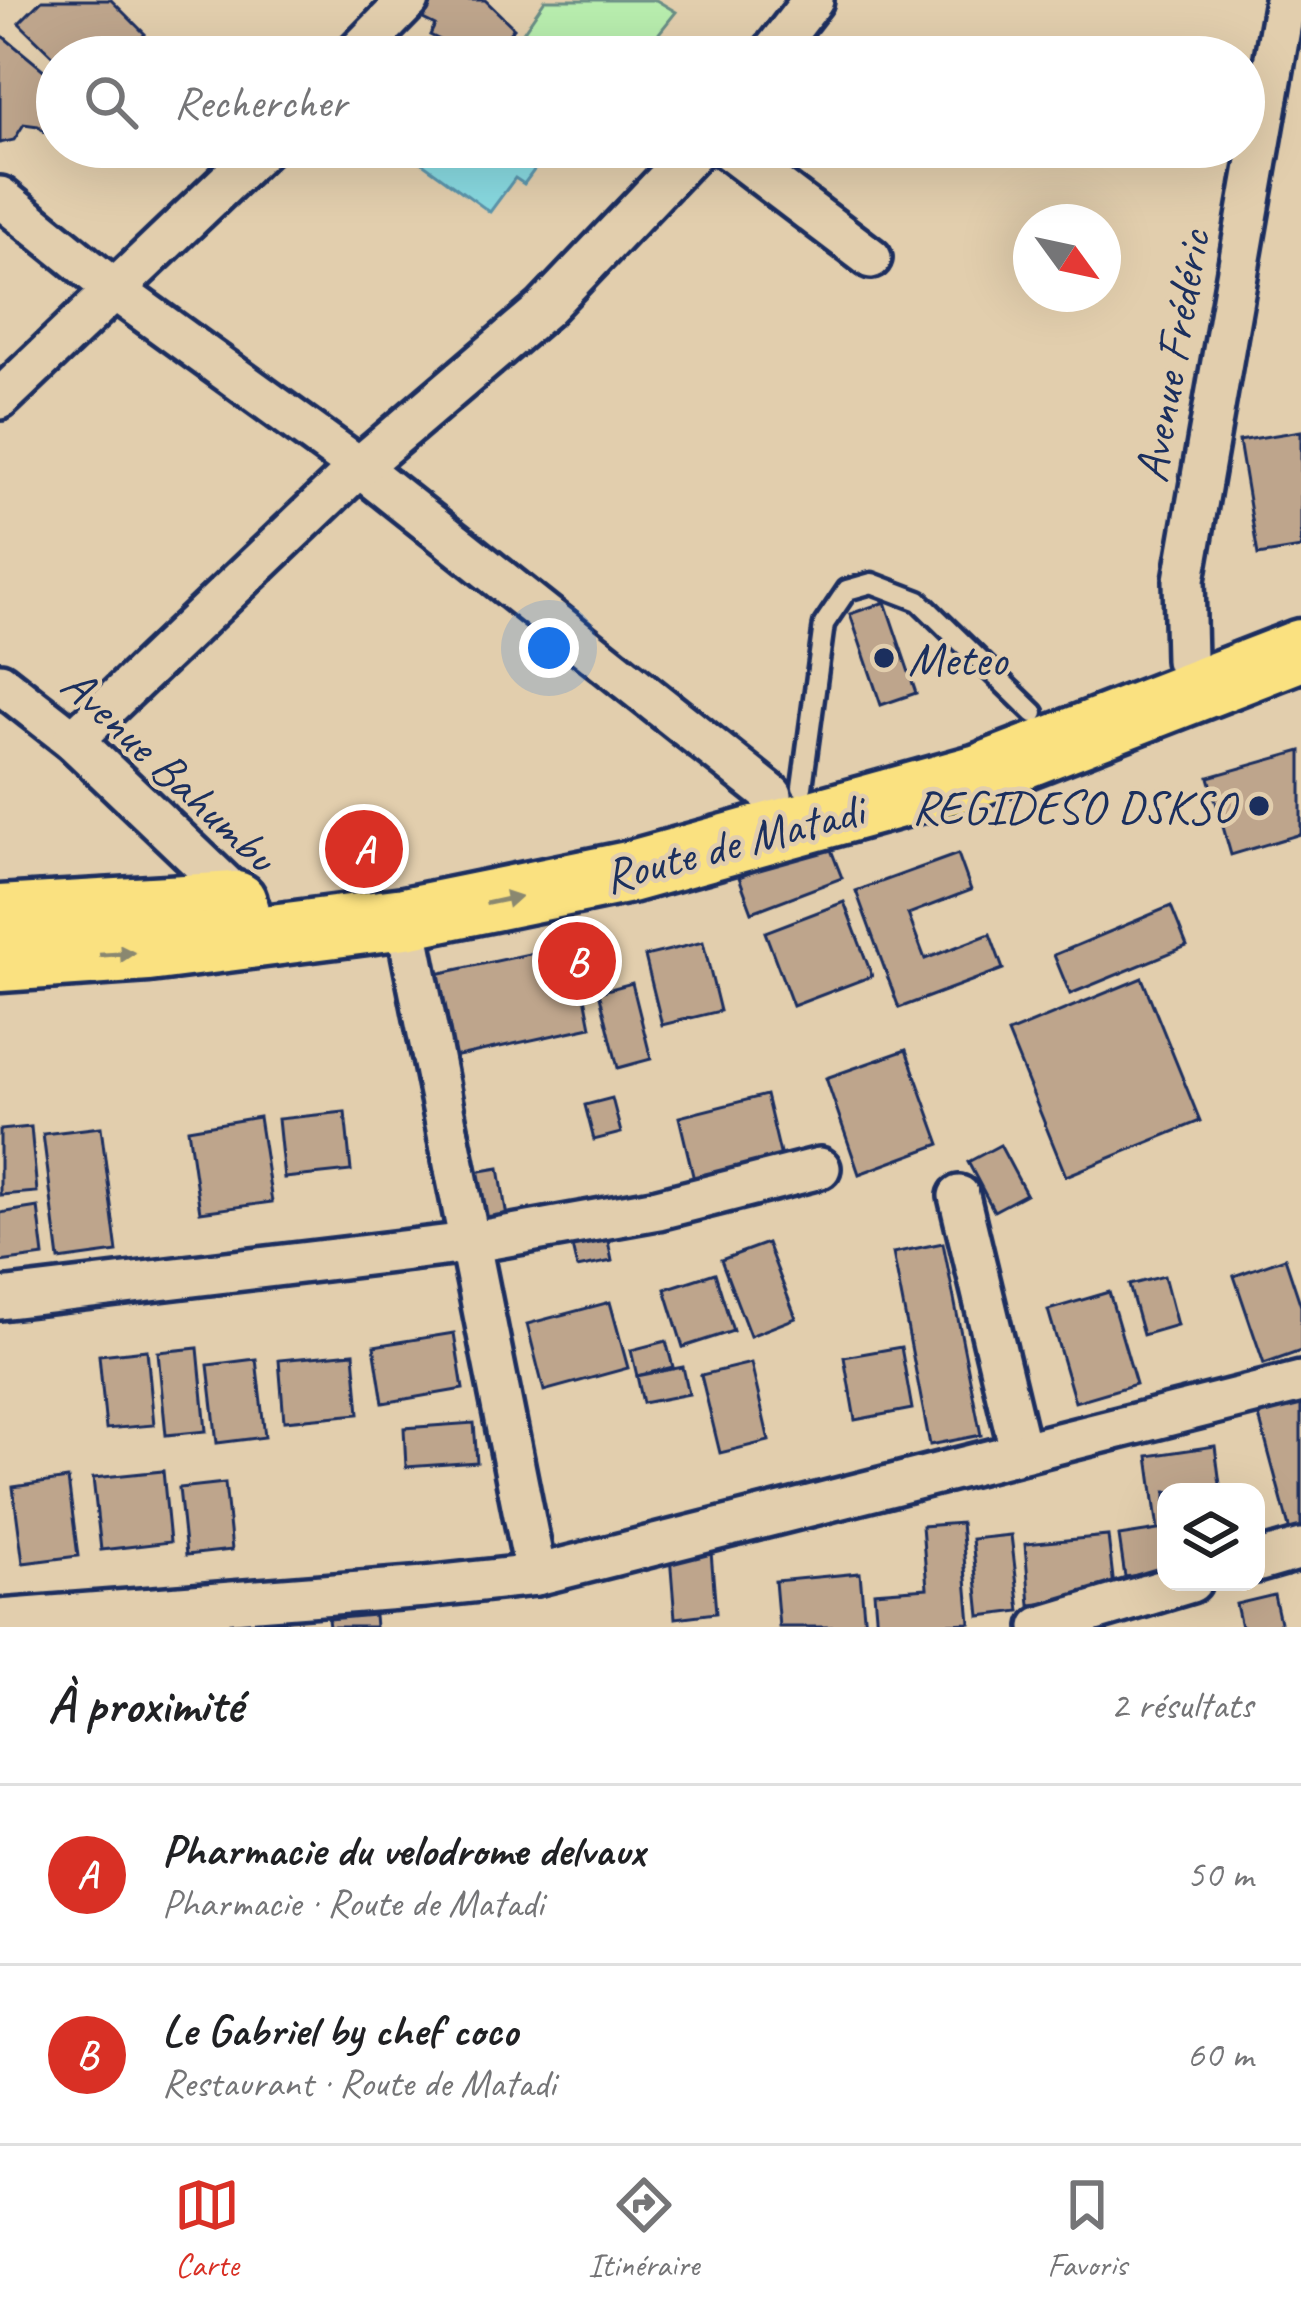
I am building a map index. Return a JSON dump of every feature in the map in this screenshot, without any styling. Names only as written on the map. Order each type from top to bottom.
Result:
[{"type":"main road","name":"Route de Matadi","points":[[0,916],[405,918],[629,872],[820,791],[1301,621]]},
{"type":"main road","name":"Route de Matadi","points":[[0,961],[148,951],[423,875],[820,791],[979,775],[1301,650]]},
{"type":"street","points":[[374,36],[409,0]]},
{"type":"street","points":[[785,36],[813,0]]},
{"type":"street","name":"Avenue Frédéric","points":[[1265,115],[1285,0]]},
{"type":"street","points":[[0,399],[242,168]]},
{"type":"street","points":[[73,740],[359,467],[544,309],[678,168]]},
{"type":"street","points":[[752,168],[871,258]]},
{"type":"street","name":"Avenue Frédéric","points":[[1186,660],[1184,580],[1256,168]]},
{"type":"street","points":[[0,197],[116,291],[820,791]]},
{"type":"street","name":"Avenue Bahumbu","points":[[0,682],[73,740],[255,918]]},
{"type":"street","points":[[405,918],[536,1575]]},
{"type":"street","points":[[0,1299],[468,1243],[658,1209],[820,1168]]},
{"type":"street","points":[[959,1196],[1020,1450]]},
{"type":"street","points":[[0,1620],[536,1575],[1301,1382]]},
{"type":"street","points":[[1265,1559],[1301,1549]]},
{"type":"street","points":[[1041,1627],[1161,1591]]},
{"type":"lane","points":[[820,791],[824,623],[848,590],[872,583],[920,601],[1034,713]]},
{"type":"green space","points":[[545,0],[656,0],[676,12],[657,36],[520,36]]},
{"type":"water","points":[[429,168],[536,168],[524,184],[515,178],[490,212]]},
{"type":"building","points":[[42,0],[111,0],[145,34],[36,40],[19,23]]},
{"type":"building","points":[[420,0],[485,0],[514,28],[507,36],[432,36],[435,25],[413,14]]},
{"type":"building","points":[[0,34],[36,64],[36,126],[24,124],[14,140],[0,143]]},
{"type":"building","points":[[1301,431],[1301,548],[1258,555],[1239,441]]},
{"type":"building","points":[[885,602],[916,693],[881,705],[850,614]]},
{"type":"building","name":"REGIDESO DSKSO","points":[[1301,751],[1301,834],[1231,855],[1209,777]]},
{"type":"building","points":[[828,842],[842,878],[752,912],[739,877]]},
{"type":"building","points":[[958,854],[971,890],[908,914],[925,959],[990,934],[1003,969],[899,1008],[856,891]]},
{"type":"building","points":[[844,902],[872,976],[793,1006],[765,932]]},
{"type":"building","points":[[1171,906],[1187,946],[1070,994],[1054,955]]},
{"type":"building","points":[[703,942],[720,1011],[662,1025],[645,956]]},
{"type":"building","points":[[580,943],[584,959],[607,954],[611,974],[582,981],[591,1027],[449,1058],[432,975]]},
{"type":"building","points":[[1142,978],[1200,1121],[1066,1176],[1008,1033]]},
{"type":"building","points":[[632,983],[651,1059],[618,1068],[599,992]]},
{"type":"building","points":[[906,1050],[940,1144],[859,1174],[826,1078]]},
{"type":"building","points":[[766,1095],[782,1162],[695,1184],[679,1117]]},
{"type":"building","points":[[612,1098],[621,1133],[594,1140],[585,1105]]},
{"type":"building","points":[[345,1112],[351,1171],[284,1178],[278,1119]]},
{"type":"building","points":[[259,1117],[272,1202],[200,1212],[188,1129]]},
{"type":"building","points":[[31,1127],[37,1192],[0,1195],[0,1130]]},
{"type":"building","points":[[101,1127],[117,1252],[59,1260],[43,1134]]},
{"type":"building","points":[[1000,1145],[1026,1194],[994,1211],[968,1162]]},
{"type":"building","points":[[499,1168],[507,1217],[477,1222],[469,1173]]},
{"type":"building","points":[[38,1207],[44,1256],[0,1262],[0,1213]]},
{"type":"building","points":[[607,1236],[612,1261],[577,1268],[571,1242]]},
{"type":"building","points":[[767,1243],[796,1318],[750,1336],[721,1260]]},
{"type":"building","points":[[943,1243],[981,1435],[930,1445],[893,1253]]},
{"type":"building","points":[[1285,1258],[1301,1306],[1301,1351],[1264,1364],[1234,1276]]},
{"type":"building","points":[[715,1273],[733,1331],[683,1347],[665,1289]]},
{"type":"building","points":[[1164,1276],[1177,1325],[1143,1335],[1129,1285]]},
{"type":"building","points":[[1109,1292],[1136,1384],[1075,1402],[1048,1310]]},
{"type":"building","points":[[610,1302],[628,1368],[544,1391],[527,1324]]},
{"type":"building","points":[[454,1333],[463,1389],[383,1403],[374,1346]]},
{"type":"building","points":[[666,1341],[673,1367],[637,1376],[631,1350]]},
{"type":"building","points":[[901,1347],[912,1409],[855,1420],[844,1357]]},
{"type":"building","points":[[198,1348],[206,1431],[166,1435],[158,1352]]},
{"type":"building","points":[[147,1350],[154,1425],[106,1429],[99,1355]]},
{"type":"building","points":[[354,1353],[359,1414],[284,1421],[279,1360]]},
{"type":"building","points":[[256,1359],[265,1437],[217,1443],[208,1365]]},
{"type":"building","points":[[751,1363],[769,1441],[720,1453],[701,1375]]},
{"type":"building","points":[[683,1367],[689,1394],[643,1403],[637,1376]]},
{"type":"building","points":[[1301,1401],[1301,1532],[1291,1535],[1258,1413]]},
{"type":"building","points":[[474,1423],[477,1462],[406,1467],[404,1428]]},
{"type":"building","points":[[1215,1446],[1220,1483],[1157,1483],[1157,1523],[1148,1456]]},
{"type":"building","points":[[163,1471],[170,1542],[101,1550],[93,1478]]},
{"type":"building","points":[[68,1479],[78,1556],[23,1563],[13,1487]]},
{"type":"building","points":[[225,1483],[232,1550],[186,1555],[179,1488]]},
{"type":"building","points":[[961,1523],[970,1623],[877,1627],[874,1592],[927,1588],[922,1526]]},
{"type":"building","points":[[1157,1530],[1157,1572],[1125,1577],[1119,1536]]},
{"type":"building","points":[[1011,1535],[1020,1611],[980,1616],[972,1539]]},
{"type":"building","points":[[1108,1536],[1115,1596],[1030,1605],[1025,1544]]},
{"type":"building","points":[[711,1552],[716,1613],[675,1618],[670,1556]]},
{"type":"building","points":[[860,1573],[865,1627],[779,1627],[775,1581]]},
{"type":"building","points":[[1274,1595],[1281,1627],[1241,1627],[1236,1604]]},
{"type":"building","points":[[374,1615],[375,1627],[329,1627],[328,1619]]},
{"type":"place","name":"Meteo","points":[[884,658]]},
{"type":"place","name":"REGIDESO DSKSO","points":[[1259,806]]},
{"type":"place","name":"Pharmacie du velodrome delvaux","points":[[364,849]]},
{"type":"place","name":"Le Gabriel by chef coco","points":[[577,961]]}]
